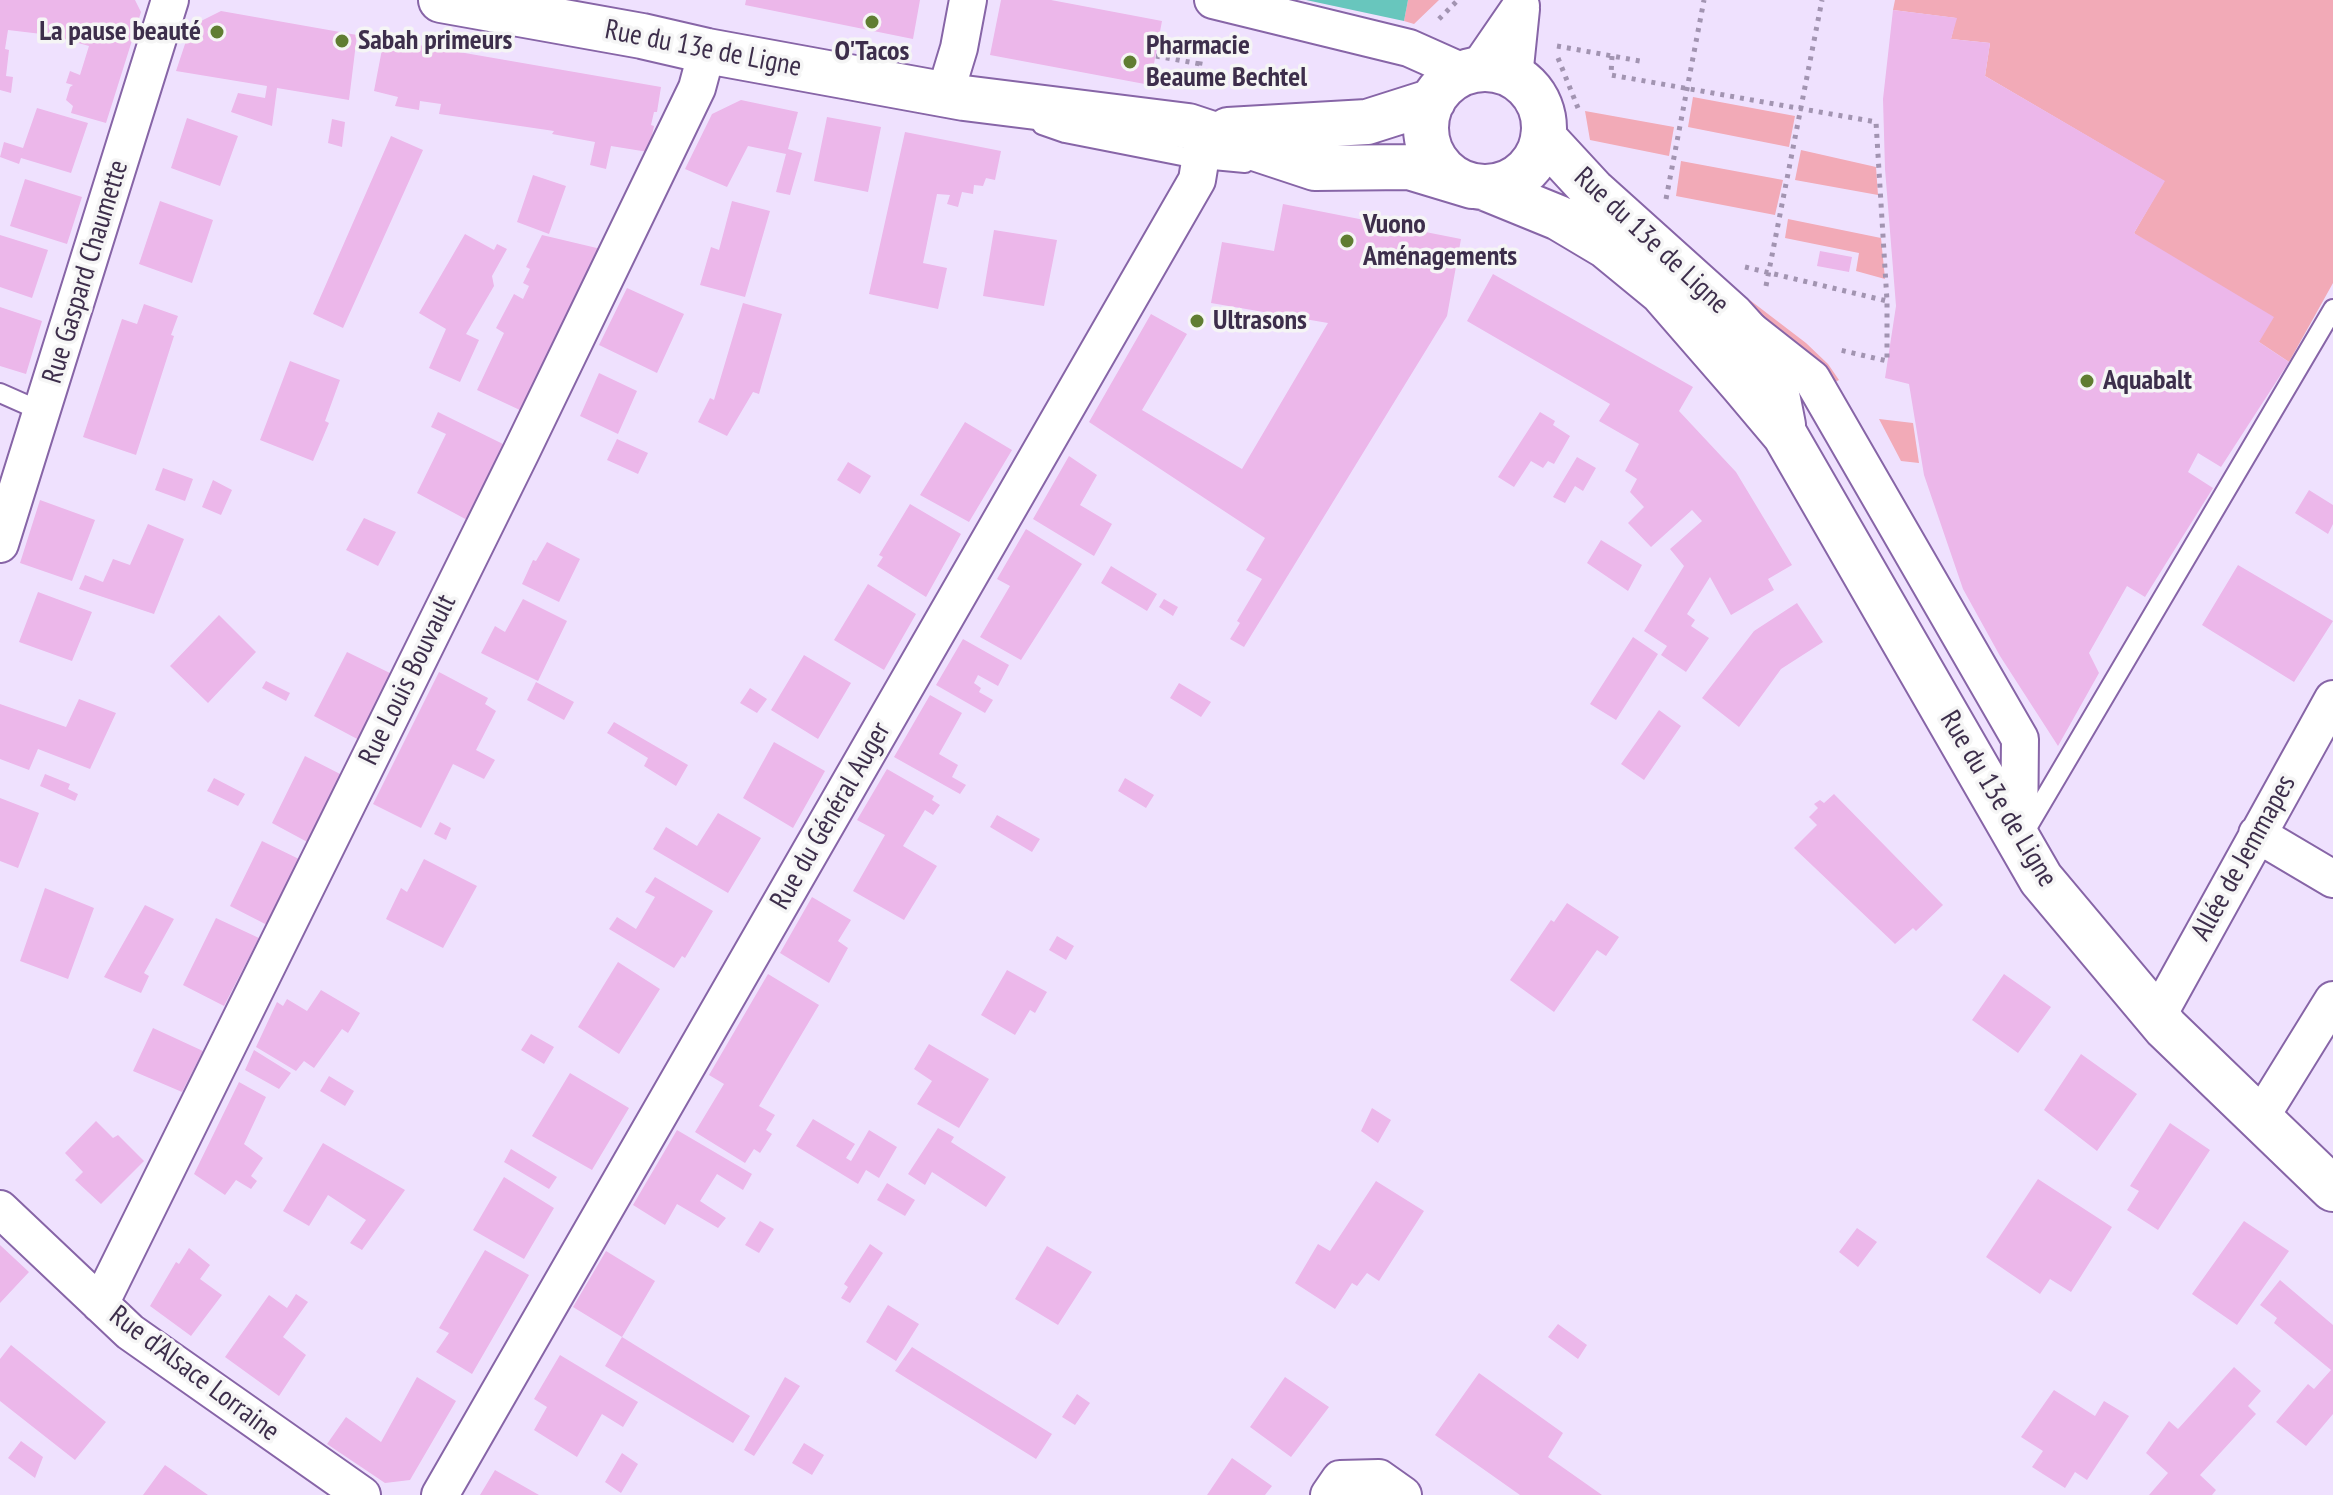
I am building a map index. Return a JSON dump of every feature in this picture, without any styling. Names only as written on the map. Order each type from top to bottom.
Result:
[{"type":"main road","name":"Rue du 13e de Ligne","points":[[441,0],[1198,139],[1314,167],[1409,167],[1477,186],[1559,218],[1606,246],[1662,292],[1785,435],[2041,879],[2157,1017],[2333,1189]]},
{"type":"main road","name":"Rue du 13e de Ligne","points":[[1198,139],[1367,122],[1472,80]]},
{"type":"main road","points":[[1472,80],[1526,86],[1538,103],[1543,137],[1538,153],[1525,171],[1506,183],[1477,186],[1449,174],[1433,156],[1427,133],[1427,116],[1472,80]]},
{"type":"main road","name":"Rue du 13e de Ligne","points":[[1543,137],[1592,190],[1748,305],[1758,345],[1774,379],[1785,435]]},
{"type":"street","name":"Rue Gaspard Chaumette","points":[[0,544],[170,0]]},
{"type":"street","points":[[954,96],[968,0]]},
{"type":"street","points":[[1210,13],[1271,7],[1409,48],[1472,80],[1522,3]]},
{"type":"street","name":"Rue Louis Bouvault","points":[[100,1304],[521,452],[697,88],[707,51]]},
{"type":"street","name":"Rue du Général Auger","points":[[440,1495],[1197,180],[1198,139]]},
{"type":"street","points":[[1748,305],[1812,379],[2020,739],[2019,840]]},
{"type":"street","name":"Allée de Jemmapes","points":[[2157,1017],[2333,699]]},
{"type":"street","points":[[2257,834],[2333,879]]},
{"type":"street","points":[[2260,1118],[2333,1000]]},
{"type":"street","name":"Rue d'Alsace Lorraine","points":[[0,1209],[130,1332],[362,1495]]},
{"type":"street","points":[[1329,1495],[1340,1479],[1379,1478],[1403,1495]]},
{"type":"lane","points":[[2019,840],[2333,309]]},
{"type":"lane","points":[[0,393],[43,412]]},
{"type":"path","points":[[1663,212],[1704,0]]},
{"type":"path","points":[[1748,305],[1769,273],[1822,0]]},
{"type":"path","points":[[1198,139],[1200,64],[1210,13]]},
{"type":"path","points":[[1557,46],[1640,61]]},
{"type":"path","points":[[1156,56],[1200,64]]},
{"type":"path","points":[[1612,56],[1611,75],[1876,122],[1887,301],[1887,361],[1835,349]]},
{"type":"path","points":[[1743,266],[1887,301]]},
{"type":"shaded area","points":[[1306,0],[1408,0],[1404,21]]},
{"type":"shaded area","points":[[1408,0],[1439,0],[1414,24],[1404,21]]},
{"type":"shaded area","points":[[1895,0],[2333,0],[2333,283],[2289,362],[2259,342],[2134,233],[2164,181],[1985,76],[1990,43],[1951,39],[1956,18],[1893,10]]},
{"type":"shaded area","points":[[1693,97],[1795,116],[1789,147],[1688,127]]},
{"type":"shaded area","points":[[1585,111],[1674,127],[1669,156],[1590,140]]},
{"type":"shaded area","points":[[1801,150],[1876,167],[1878,195],[1795,180]]},
{"type":"shaded area","points":[[1681,161],[1783,180],[1775,215],[1676,196]]},
{"type":"shaded area","points":[[1788,219],[1881,238],[1885,279],[1856,271],[1859,253],[1785,238]]},
{"type":"shaded area","points":[[1666,236],[1806,343],[1828,364],[1839,380],[1824,388]]},
{"type":"shaded area","points":[[1879,419],[1913,423],[1919,463],[1901,461]]},
{"type":"building","points":[[0,0],[135,0],[141,12],[106,123],[71,113],[73,106],[66,100],[73,85],[66,83],[70,71],[80,75],[89,46],[50,35],[8,30],[6,76],[13,77],[11,93],[0,90]]},
{"type":"building","name":"O'Tacos","points":[[746,0],[920,0],[913,39],[745,5]]},
{"type":"building","points":[[1001,0],[1051,0],[1162,21],[1150,85],[990,55]]},
{"type":"building","name":"Aquabalt","points":[[1893,10],[1957,18],[1951,39],[1990,43],[1985,76],[2165,181],[2134,233],[2274,317],[2259,342],[2289,362],[2221,467],[2198,453],[2188,472],[2213,488],[2145,597],[2127,586],[2089,653],[2099,673],[2058,746],[2000,656],[1963,589],[1924,475],[1909,384],[1885,378],[1896,306],[1883,99]]},
{"type":"building","points":[[221,11],[357,35],[349,100],[277,88],[272,126],[231,112],[238,93],[265,98],[267,86],[176,71],[191,26]]},
{"type":"building","points":[[384,39],[661,87],[648,152],[611,146],[606,169],[590,165],[595,142],[552,134],[554,131],[439,114],[441,104],[420,101],[419,110],[395,106],[398,97],[374,91]]},
{"type":"building","points":[[741,100],[798,112],[788,149],[802,153],[790,195],[776,192],[786,154],[748,146],[727,187],[685,169],[712,114]]},
{"type":"building","points":[[37,108],[88,123],[71,173],[21,158],[19,164],[0,157],[4,142],[23,148]]},
{"type":"building","points":[[827,117],[881,127],[868,192],[814,181]]},
{"type":"building","points":[[187,118],[238,136],[220,186],[171,168]]},
{"type":"building","points":[[332,119],[345,122],[342,147],[328,143]]},
{"type":"building","points":[[905,132],[1001,151],[995,180],[986,178],[983,186],[974,185],[973,194],[962,192],[958,207],[947,204],[950,195],[937,194],[923,263],[947,268],[938,309],[869,294]]},
{"type":"building","points":[[391,136],[423,150],[343,328],[313,314]]},
{"type":"building","points":[[533,175],[566,186],[549,234],[517,222]]},
{"type":"building","points":[[25,179],[82,197],[67,244],[10,226]]},
{"type":"building","points":[[160,201],[213,220],[192,283],[139,264]]},
{"type":"building","points":[[732,201],[770,211],[745,297],[700,285],[711,247],[719,250]]},
{"type":"building","points":[[1283,204],[1461,239],[1447,316],[1244,647],[1230,639],[1262,579],[1246,570],[1265,538],[1089,422],[1151,314],[1187,334],[1142,410],[1242,469],[1328,323],[1211,303],[1222,242],[1274,251]]},
{"type":"building","points":[[994,230],[1057,240],[1044,306],[983,296]]},
{"type":"building","points":[[465,234],[494,250],[497,244],[507,249],[492,276],[494,286],[466,334],[479,340],[460,382],[429,368],[446,329],[419,313]]},
{"type":"building","points":[[0,235],[48,250],[32,298],[0,287]]},
{"type":"building","points":[[542,235],[601,249],[522,411],[477,390],[504,333],[496,328],[514,294],[523,299],[529,286],[523,283],[530,269],[526,267]]},
{"type":"building","points":[[1820,251],[1852,257],[1849,272],[1817,266]]},
{"type":"building","points":[[1493,274],[1693,387],[1679,411],[1736,472],[1792,565],[1768,579],[1774,590],[1731,615],[1710,577],[1687,614],[1695,620],[1691,626],[1709,638],[1686,672],[1661,655],[1667,646],[1644,631],[1684,566],[1670,549],[1702,521],[1692,510],[1651,547],[1628,523],[1644,507],[1630,492],[1637,479],[1625,471],[1639,444],[1599,421],[1610,404],[1467,321]]},
{"type":"building","points":[[627,288],[684,314],[657,373],[599,345]]},
{"type":"building","points":[[743,303],[782,314],[759,394],[753,392],[727,436],[698,422],[710,398],[714,400]]},
{"type":"building","points":[[144,304],[178,316],[136,455],[83,437],[122,319],[137,324]]},
{"type":"building","points":[[0,307],[42,321],[26,374],[0,366]]},
{"type":"building","points":[[290,361],[340,380],[325,421],[329,423],[313,461],[260,440]]},
{"type":"building","points":[[599,373],[637,391],[618,434],[580,416]]},
{"type":"building","points":[[438,412],[505,445],[469,521],[417,493],[446,434],[431,427]]},
{"type":"building","points":[[1540,412],[1570,436],[1554,464],[1548,461],[1543,468],[1531,461],[1514,487],[1498,477]]},
{"type":"building","points":[[965,422],[1012,450],[969,522],[920,495]]},
{"type":"building","points":[[617,439],[648,453],[638,474],[607,460]]},
{"type":"building","points":[[1069,456],[1097,475],[1080,505],[1112,524],[1094,556],[1033,519]]},
{"type":"building","points":[[1577,457],[1596,468],[1583,491],[1575,486],[1565,503],[1553,497]]},
{"type":"building","points":[[848,462],[871,476],[860,494],[837,480]]},
{"type":"building","points":[[163,468],[193,479],[185,501],[155,490]]},
{"type":"building","points":[[213,480],[232,490],[221,515],[202,507]]},
{"type":"building","points":[[2309,490],[2333,505],[2333,524],[2328,534],[2295,513]]},
{"type":"building","points":[[40,500],[95,520],[72,581],[20,563]]},
{"type":"building","points":[[910,504],[961,534],[926,597],[877,566],[883,557],[879,555]]},
{"type":"building","points":[[364,518],[396,532],[378,566],[346,550]]},
{"type":"building","points":[[148,524],[184,539],[154,614],[79,589],[85,575],[103,582],[113,559],[130,565]]},
{"type":"building","points":[[1026,529],[1082,564],[1021,660],[980,637],[1010,586],[997,579]]},
{"type":"building","points":[[1601,540],[1642,565],[1628,591],[1587,563]]},
{"type":"building","points":[[547,542],[580,559],[559,602],[522,584],[533,560],[536,561]]},
{"type":"building","points":[[2238,565],[2333,621],[2294,682],[2202,625]]},
{"type":"building","points":[[1111,566],[1157,594],[1147,611],[1101,583]]},
{"type":"building","points":[[868,584],[916,614],[884,670],[834,640]]},
{"type":"building","points":[[38,592],[92,612],[72,661],[19,642]]},
{"type":"building","points":[[523,599],[567,621],[538,681],[481,653],[495,626],[505,632]]},
{"type":"building","points":[[1164,599],[1178,607],[1173,616],[1159,607]]},
{"type":"building","points":[[1797,603],[1823,642],[1781,669],[1739,727],[1702,698],[1754,631]]},
{"type":"building","points":[[219,615],[256,652],[208,703],[170,666]]},
{"type":"building","points":[[1633,637],[1658,654],[1616,720],[1590,704]]},
{"type":"building","points":[[963,639],[1009,665],[998,686],[978,675],[974,683],[981,688],[979,692],[993,700],[985,713],[936,685]]},
{"type":"building","points":[[347,652],[394,675],[361,741],[314,716]]},
{"type":"building","points":[[804,655],[851,683],[818,739],[771,710]]},
{"type":"building","points":[[439,672],[488,698],[485,704],[496,711],[476,750],[495,760],[484,779],[453,764],[421,828],[373,804]]},
{"type":"building","points":[[266,681],[290,693],[286,701],[262,688]]},
{"type":"building","points":[[536,682],[574,702],[564,720],[527,700]]},
{"type":"building","points":[[1179,683],[1211,702],[1201,717],[1170,698]]},
{"type":"building","points":[[750,688],[767,699],[757,713],[740,703]]},
{"type":"building","points":[[930,695],[962,713],[939,754],[958,765],[952,777],[966,785],[960,794],[894,757]]},
{"type":"building","points":[[79,699],[116,713],[90,769],[38,749],[29,770],[0,759],[0,704],[66,727]]},
{"type":"building","points":[[1659,710],[1681,726],[1644,780],[1621,764]]},
{"type":"building","points":[[614,722],[688,765],[676,786],[644,766],[648,758],[607,733]]},
{"type":"building","points":[[774,742],[825,771],[793,828],[743,798]]},
{"type":"building","points":[[305,756],[344,776],[311,844],[272,823]]},
{"type":"building","points":[[887,769],[934,796],[932,800],[940,805],[933,815],[925,810],[903,846],[937,866],[904,920],[853,891],[885,835],[857,820]]},
{"type":"building","points":[[45,774],[70,784],[68,789],[78,794],[75,801],[40,786]]},
{"type":"building","points":[[214,778],[245,794],[238,806],[207,791]]},
{"type":"building","points":[[1125,778],[1154,795],[1146,808],[1118,791]]},
{"type":"building","points":[[1834,794],[1943,905],[1916,931],[1913,928],[1895,944],[1794,848],[1817,825],[1809,817],[1818,808],[1814,804],[1820,800],[1824,803]]},
{"type":"building","points":[[0,798],[39,813],[18,868],[0,861]]},
{"type":"building","points":[[718,813],[761,838],[728,893],[653,849],[666,827],[697,846]]},
{"type":"building","points":[[997,815],[1040,839],[1032,852],[990,827]]},
{"type":"building","points":[[440,822],[451,828],[446,840],[434,834]]},
{"type":"building","points":[[262,841],[303,861],[271,927],[230,906]]},
{"type":"building","points":[[424,859],[477,886],[443,948],[386,919],[401,888],[407,892]]},
{"type":"building","points":[[655,877],[713,911],[685,958],[682,956],[674,968],[609,929],[617,917],[636,929],[655,897],[645,892]]},
{"type":"building","points":[[45,888],[94,908],[68,979],[20,961]]},
{"type":"building","points":[[812,897],[851,920],[838,941],[848,948],[829,983],[780,953]]},
{"type":"building","points":[[1567,903],[1619,937],[1606,956],[1597,950],[1554,1012],[1510,980],[1551,920],[1554,922]]},
{"type":"building","points":[[145,905],[174,919],[144,973],[149,976],[141,993],[104,977]]},
{"type":"building","points":[[216,918],[259,938],[224,1006],[183,985]]},
{"type":"building","points":[[1057,936],[1074,946],[1066,960],[1049,950]]},
{"type":"building","points":[[618,962],[660,989],[619,1054],[578,1027]]},
{"type":"building","points":[[1007,970],[1047,992],[1035,1013],[1030,1010],[1015,1035],[981,1015]]},
{"type":"building","points":[[768,974],[819,1005],[759,1106],[775,1115],[766,1130],[772,1134],[760,1153],[754,1149],[745,1163],[695,1132],[724,1084],[709,1075]]},
{"type":"building","points":[[2004,974],[2051,1007],[2018,1053],[1972,1020]]},
{"type":"building","points":[[321,990],[360,1013],[348,1033],[342,1029],[314,1068],[304,1061],[296,1071],[256,1047],[277,1002],[283,1006],[287,999],[307,1011]]},
{"type":"building","points":[[153,1028],[203,1051],[182,1092],[133,1071]]},
{"type":"building","points":[[531,1034],[554,1047],[544,1064],[521,1050]]},
{"type":"building","points":[[929,1044],[989,1079],[959,1128],[917,1104],[932,1081],[914,1069]]},
{"type":"building","points":[[254,1050],[291,1073],[279,1089],[245,1070]]},
{"type":"building","points":[[2081,1054],[2137,1094],[2097,1151],[2044,1110]]},
{"type":"building","points":[[570,1073],[629,1108],[592,1170],[532,1136]]},
{"type":"building","points":[[329,1076],[354,1091],[345,1106],[320,1091]]},
{"type":"building","points":[[239,1082],[266,1097],[244,1144],[263,1158],[251,1176],[257,1181],[251,1189],[236,1180],[225,1195],[194,1174]]},
{"type":"building","points":[[1372,1108],[1391,1120],[1378,1143],[1361,1131]]},
{"type":"building","points":[[813,1119],[855,1144],[846,1158],[851,1161],[869,1130],[897,1147],[879,1178],[866,1170],[858,1184],[796,1146]]},
{"type":"building","points":[[96,1121],[113,1138],[118,1135],[144,1161],[101,1204],[75,1180],[83,1172],[65,1153]]},
{"type":"building","points":[[2170,1123],[2210,1150],[2158,1230],[2127,1210],[2139,1191],[2130,1186]]},
{"type":"building","points":[[938,1128],[954,1137],[951,1142],[1006,1177],[986,1207],[932,1172],[925,1185],[908,1174]]},
{"type":"building","points":[[677,1130],[752,1174],[743,1190],[717,1174],[700,1201],[726,1218],[718,1228],[677,1204],[665,1225],[633,1205]]},
{"type":"building","points":[[323,1143],[405,1190],[362,1250],[350,1243],[366,1220],[328,1195],[309,1226],[283,1211]]},
{"type":"building","points":[[511,1149],[557,1177],[549,1189],[504,1162]]},
{"type":"building","points":[[504,1177],[554,1208],[524,1259],[473,1230]]},
{"type":"building","points":[[2038,1179],[2112,1227],[2071,1292],[2050,1279],[2040,1294],[1986,1257]]},
{"type":"building","points":[[1376,1181],[1424,1211],[1379,1281],[1367,1273],[1357,1286],[1352,1283],[1335,1309],[1295,1283],[1318,1244],[1330,1251]]},
{"type":"building","points":[[887,1183],[915,1200],[905,1216],[877,1200]]},
{"type":"building","points":[[760,1221],[774,1229],[759,1253],[745,1245]]},
{"type":"building","points":[[2244,1221],[2289,1251],[2237,1325],[2192,1294]]},
{"type":"building","points":[[1857,1228],[1877,1242],[1858,1267],[1839,1252]]},
{"type":"building","points":[[870,1244],[883,1253],[850,1303],[841,1298],[848,1287],[844,1284]]},
{"type":"building","points":[[0,1245],[29,1272],[0,1303]]},
{"type":"building","points":[[1047,1246],[1092,1272],[1058,1325],[1015,1299]]},
{"type":"building","points":[[189,1248],[210,1265],[200,1279],[222,1295],[191,1336],[150,1306],[176,1262],[179,1264]]},
{"type":"building","points":[[485,1250],[529,1275],[472,1374],[436,1352],[449,1333],[439,1328]]},
{"type":"building","points":[[606,1251],[655,1281],[622,1337],[573,1307]]},
{"type":"building","points":[[2280,1280],[2333,1325],[2333,1414],[2306,1446],[2276,1422],[2308,1384],[2314,1389],[2331,1370],[2274,1323],[2277,1318],[2260,1305]]},
{"type":"building","points":[[296,1294],[308,1302],[283,1337],[306,1355],[279,1396],[225,1357],[269,1295],[287,1308]]},
{"type":"building","points":[[888,1305],[919,1324],[896,1361],[866,1342]]},
{"type":"building","points":[[1558,1324],[1587,1345],[1578,1359],[1548,1337]]},
{"type":"building","points":[[622,1337],[750,1416],[733,1443],[605,1366]]},
{"type":"building","points":[[11,1345],[106,1422],[75,1460],[0,1401],[0,1359]]},
{"type":"building","points":[[912,1347],[1052,1434],[1036,1459],[895,1371]]},
{"type":"building","points":[[560,1355],[638,1402],[623,1427],[602,1414],[577,1457],[534,1430],[547,1407],[534,1399]]},
{"type":"building","points":[[2234,1367],[2261,1391],[2248,1406],[2256,1414],[2200,1475],[2216,1490],[2212,1495],[2149,1495],[2168,1473],[2146,1453],[2169,1421],[2178,1429]]},
{"type":"building","points":[[1479,1373],[1563,1433],[1548,1457],[1602,1495],[1520,1495],[1435,1435]]},
{"type":"building","points":[[417,1377],[456,1401],[410,1480],[385,1483],[327,1444],[346,1417],[381,1442]]},
{"type":"building","points":[[785,1377],[800,1386],[754,1456],[744,1450]]},
{"type":"building","points":[[1285,1377],[1329,1407],[1291,1457],[1250,1427]]},
{"type":"building","points":[[2054,1390],[2095,1416],[2104,1401],[2129,1416],[2087,1480],[2075,1472],[2065,1488],[2032,1467],[2043,1451],[2021,1437]]},
{"type":"building","points":[[1077,1394],[1090,1403],[1075,1425],[1062,1417]]},
{"type":"building","points":[[21,1441],[43,1457],[35,1478],[8,1458]]},
{"type":"building","points":[[804,1443],[824,1455],[812,1475],[792,1463]]},
{"type":"building","points":[[622,1453],[638,1464],[621,1493],[605,1482]]},
{"type":"building","points":[[1232,1458],[1272,1486],[1265,1495],[1207,1495]]},
{"type":"building","points":[[165,1465],[208,1495],[143,1495]]},
{"type":"building","points":[[495,1470],[539,1495],[480,1495]]},
{"type":"place","name":"O'Tacos","points":[[872,22]]},
{"type":"place","name":"La pause beauté","points":[[217,32]]},
{"type":"place","name":"Sabah primeurs","points":[[342,41]]},
{"type":"place","name":"Pharmacie Beaume Bechtel","points":[[1130,62]]},
{"type":"place","name":"Vuono Aménagements","points":[[1347,241]]},
{"type":"place","name":"Ultrasons","points":[[1197,321]]},
{"type":"place","name":"Aquabalt","points":[[2087,381]]}]
